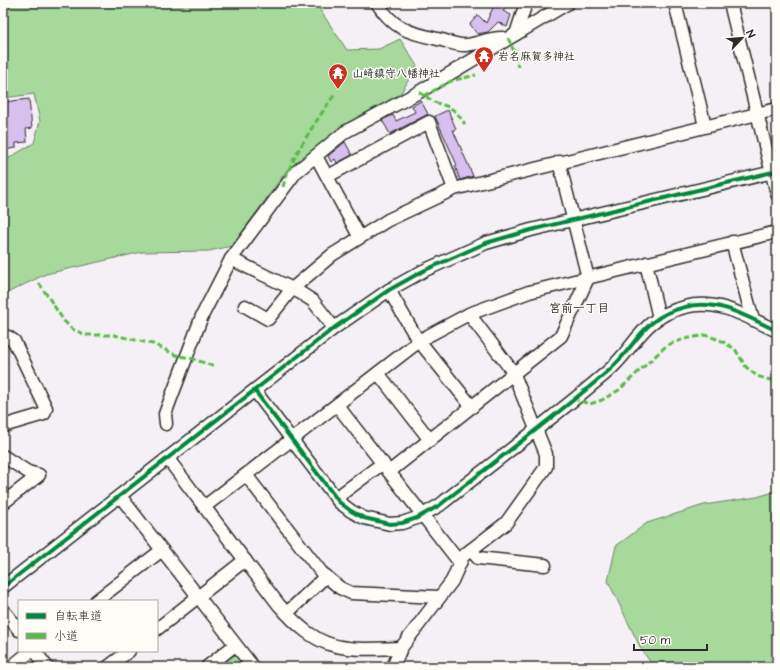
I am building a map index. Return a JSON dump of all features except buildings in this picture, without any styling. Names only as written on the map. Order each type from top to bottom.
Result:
[{"type":"street","points":[[377,3],[386,17],[399,27],[409,32],[465,45],[511,36]]},
{"type":"street","points":[[511,36],[526,3]]},
{"type":"street","points":[[166,424],[165,414],[202,316],[232,259],[283,187],[296,172],[345,132],[418,92],[568,3]]},
{"type":"street","points":[[675,3],[705,126]]},
{"type":"street","points":[[730,3],[757,114],[774,172],[777,194]]},
{"type":"street","points":[[245,306],[268,319],[292,290],[332,255],[359,236],[388,220],[454,189],[777,109]]},
{"type":"street","points":[[328,176],[429,122],[454,189]]},
{"type":"street","points":[[316,156],[359,236]]},
{"type":"street","points":[[336,498],[430,440],[561,336],[588,278],[559,162]]},
{"type":"street","points":[[3,588],[255,392],[334,328],[389,290],[423,271],[486,243],[574,220],[774,172]]},
{"type":"street","points":[[204,507],[420,341],[469,314],[521,294],[777,232]]},
{"type":"street","points":[[732,242],[753,320]]},
{"type":"street","points":[[232,259],[313,301],[334,328]]},
{"type":"street","points":[[646,264],[659,318]]},
{"type":"street","points":[[389,290],[420,341],[472,407]]},
{"type":"street","points":[[255,392],[336,498],[351,511],[364,518],[390,524],[402,523],[423,516],[440,505],[536,429],[606,373],[652,322],[668,312],[687,306],[708,305],[725,308],[777,331]]},
{"type":"street","points":[[393,667],[401,648],[452,581],[463,556],[506,523],[546,467],[546,454],[514,374],[469,314]]},
{"type":"street","points":[[3,338],[8,337],[14,341],[46,408],[44,414],[4,423]]},
{"type":"street","points":[[378,373],[430,440]]},
{"type":"street","points":[[337,404],[460,563]]},
{"type":"street","points":[[3,456],[28,472],[39,475],[3,502]]},
{"type":"street","points":[[168,459],[286,613],[297,624],[312,636],[330,645],[363,650],[401,648]]},
{"type":"street","points":[[246,475],[326,576],[340,588],[351,593],[439,597]]},
{"type":"street","points":[[120,496],[253,667]]},
{"type":"street","points":[[97,600],[162,550]]},
{"type":"street","points":[[471,550],[478,558],[544,565]]},
{"type":"street","points":[[158,628],[245,560]]},
{"type":"street","points":[[286,613],[326,576]]},
{"type":"street","points":[[3,610],[18,629]]},
{"type":"street","points":[[207,667],[235,645]]},
{"type":"street","points":[[11,667],[30,652]]},
{"type":"street","points":[[36,652],[47,667]]},
{"type":"street","points":[[108,667],[128,652]]},
{"type":"green space","points":[[3,3],[322,3],[320,10],[347,50],[379,49],[400,39],[417,66],[393,106],[287,170],[232,246],[209,251],[142,252],[46,274],[3,295],[3,171],[9,158],[34,143],[40,121],[34,94],[3,98]]},
{"type":"green space","points":[[777,491],[777,667],[654,667],[641,649],[608,581],[616,546],[647,523],[704,505],[757,497]]},
{"type":"green space","points":[[236,654],[249,667],[218,667]]},
{"type":"marked path","points":[[508,38],[516,56],[518,67]]},
{"type":"marked path","points":[[424,96],[451,81],[476,75]]},
{"type":"marked path","points":[[419,92],[434,102],[449,107],[456,112],[465,124]]},
{"type":"marked path","points":[[283,187],[291,164],[335,94]]},
{"type":"marked path","points":[[39,283],[64,321],[72,329],[86,335],[114,335],[153,344],[176,355],[194,359],[215,367]]},
{"type":"marked path","points":[[573,399],[590,404],[602,400],[619,390],[667,345],[685,339],[705,335],[720,340],[735,349],[746,367],[757,376],[770,380],[777,377]]},
{"type":"cycle path","points":[[3,587],[334,328],[389,290],[423,271],[486,243],[531,230],[777,171]]},
{"type":"cycle path","points":[[255,391],[339,502],[364,518],[390,524],[402,523],[417,518],[440,505],[586,390],[606,373],[640,334],[658,318],[685,307],[709,305],[721,307],[744,315],[777,331]]},
{"type":"place","name":"岩名麻賀多神社","points":[[484,73]]},
{"type":"place","name":"山崎鎮守八幡神社","points":[[338,90]]},
{"type":"district","name":"宮前一丁目","points":[[579,308]]}]
